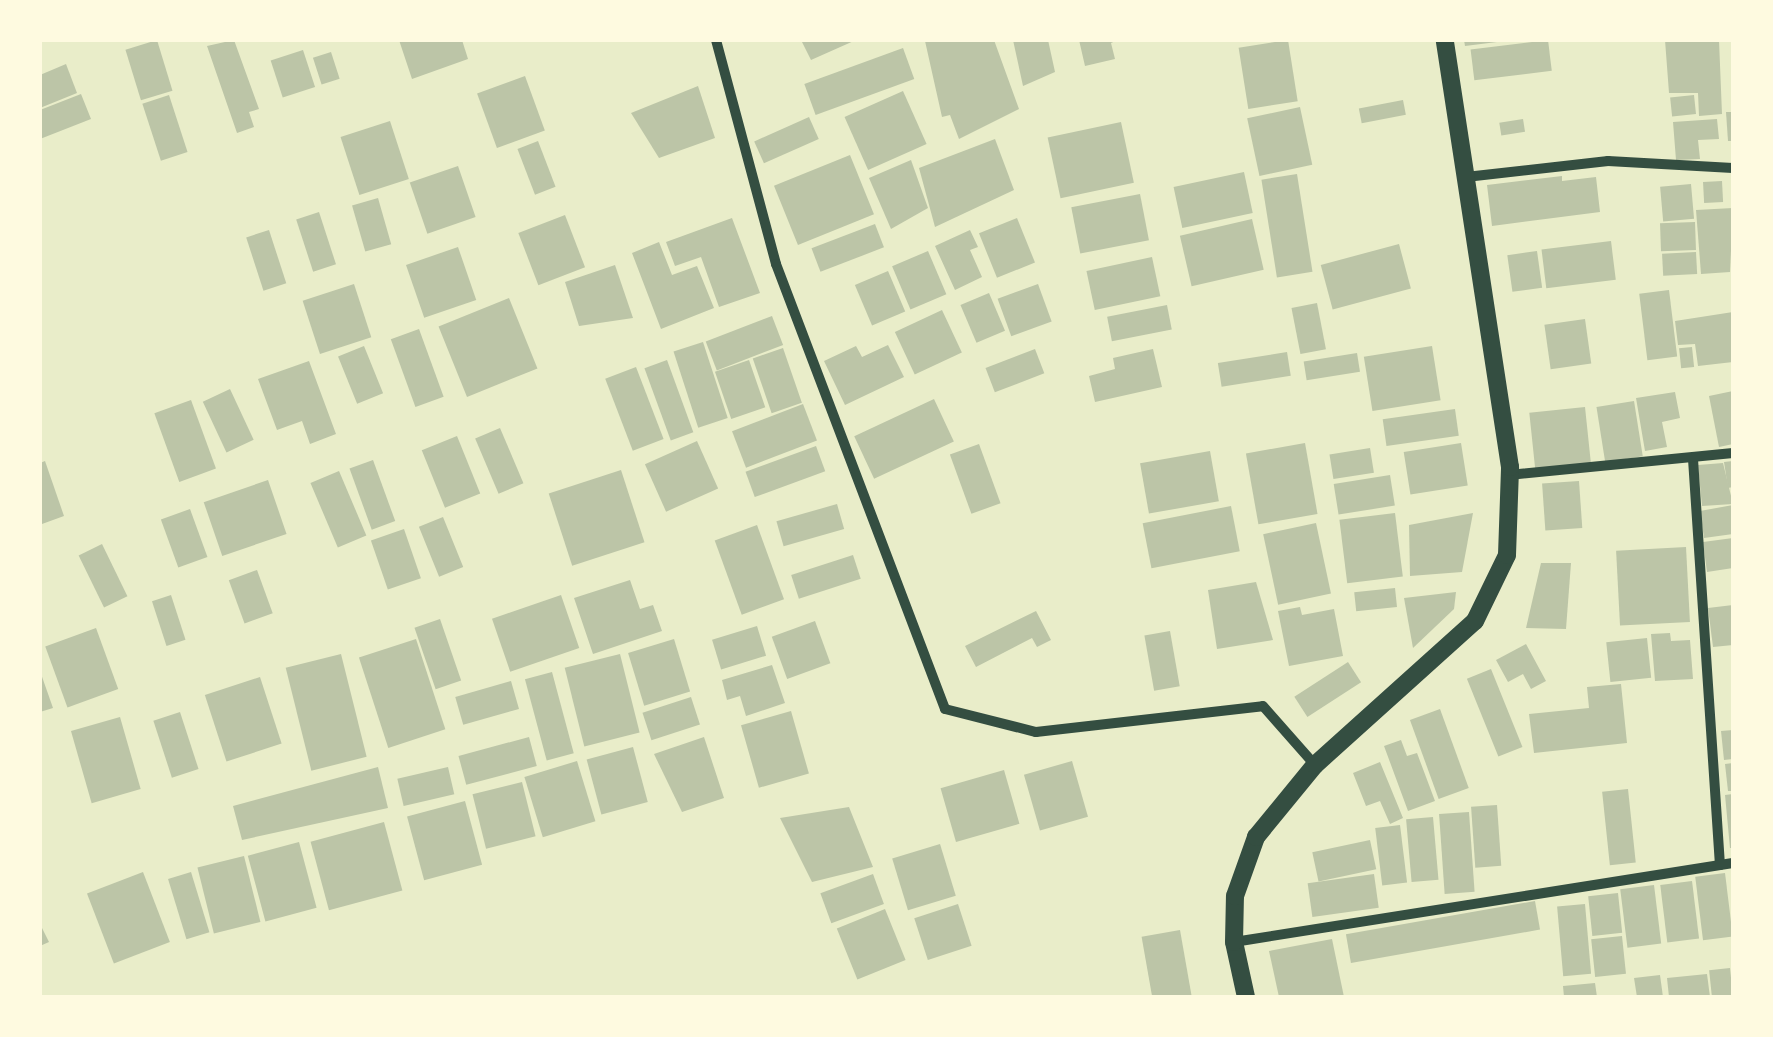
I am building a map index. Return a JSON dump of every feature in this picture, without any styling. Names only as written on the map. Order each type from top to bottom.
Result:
[{"type":"street","points":[[716,40],[776,264],[945,709],[1036,732],[1263,706],[1315,765]]},
{"type":"street","points":[[1246,997],[1234,942],[1235,896],[1256,837],[1315,765],[1474,620],[1507,555],[1508,475],[1446,40]]},
{"type":"street","points":[[1466,177],[1608,160],[1733,168]]},
{"type":"street","points":[[1508,475],[1733,452]]},
{"type":"street","points":[[1694,458],[1720,865]]},
{"type":"street","points":[[1234,942],[1733,863]]},
{"type":"building","points":[[157,40],[172,91],[141,100],[125,50]]},
{"type":"building","points":[[234,40],[259,109],[249,112],[254,127],[237,133],[207,46]]},
{"type":"building","points":[[399,40],[462,40],[468,59],[412,79]]},
{"type":"building","points":[[801,40],[856,40],[811,60]]},
{"type":"building","points":[[994,40],[1019,109],[959,139],[950,115],[942,117],[925,41]]},
{"type":"building","points":[[1013,40],[1048,40],[1055,72],[1023,86]]},
{"type":"building","points":[[1079,40],[1118,40],[1111,43],[1115,59],[1085,66]]},
{"type":"building","points":[[1288,40],[1298,101],[1248,109],[1239,48]]},
{"type":"building","points":[[1464,40],[1497,40],[1497,42],[1465,46]]},
{"type":"building","points":[[1548,40],[1552,71],[1474,80],[1471,50]]},
{"type":"building","points":[[1665,40],[1719,40],[1722,114],[1699,116],[1698,93],[1669,93]]},
{"type":"building","points":[[903,48],[914,79],[816,115],[804,84]]},
{"type":"building","points":[[303,50],[315,87],[283,98],[271,61]]},
{"type":"building","points":[[331,52],[340,79],[322,85],[313,58]]},
{"type":"building","points":[[66,64],[77,93],[40,108],[40,75]]},
{"type":"building","points":[[525,76],[545,131],[497,148],[477,93]]},
{"type":"building","points":[[698,86],[715,138],[659,158],[631,113]]},
{"type":"building","points":[[903,91],[927,144],[868,170],[845,117]]},
{"type":"building","points":[[81,94],[91,119],[40,139],[40,110]]},
{"type":"building","points":[[169,95],[188,152],[161,161],[142,104]]},
{"type":"building","points":[[1694,95],[1696,114],[1672,116],[1670,98]]},
{"type":"building","points":[[1403,100],[1406,115],[1362,123],[1359,109]]},
{"type":"building","points":[[1300,107],[1312,165],[1259,176],[1247,118]]},
{"type":"building","points":[[1726,112],[1733,112],[1733,141],[1728,141]]},
{"type":"building","points":[[809,117],[819,139],[764,163],[754,141]]},
{"type":"building","points":[[1523,119],[1525,132],[1501,136],[1499,123]]},
{"type":"building","points":[[1717,119],[1719,139],[1698,140],[1700,159],[1676,160],[1673,122]]},
{"type":"building","points":[[390,121],[409,179],[359,195],[341,137]]},
{"type":"building","points":[[1121,122],[1134,183],[1061,198],[1048,138]]},
{"type":"building","points":[[995,139],[1014,190],[935,227],[919,168]]},
{"type":"building","points":[[538,141],[556,187],[535,195],[517,149]]},
{"type":"building","points":[[850,155],[874,214],[798,245],[774,186]]},
{"type":"building","points":[[911,160],[928,208],[891,229],[869,178]]},
{"type":"building","points":[[458,166],[476,217],[427,234],[410,183]]},
{"type":"building","points":[[1244,172],[1253,213],[1182,228],[1174,187]]},
{"type":"building","points":[[1297,174],[1312,272],[1277,277],[1261,180]]},
{"type":"building","points":[[1562,176],[1562,181],[1596,177],[1600,212],[1492,226],[1487,185]]},
{"type":"building","points":[[1722,181],[1723,202],[1704,203],[1703,182]]},
{"type":"building","points":[[1691,184],[1694,219],[1663,222],[1660,187]]},
{"type":"building","points":[[1140,194],[1149,240],[1080,253],[1071,207]]},
{"type":"building","points":[[378,198],[391,244],[365,252],[352,205]]},
{"type":"building","points":[[1733,208],[1730,272],[1701,274],[1696,210]]},
{"type":"building","points":[[319,212],[336,264],[313,272],[296,219]]},
{"type":"building","points":[[565,215],[585,267],[538,285],[518,233]]},
{"type":"building","points":[[732,218],[760,293],[719,307],[701,257],[675,266],[666,242]]},
{"type":"building","points":[[1017,218],[1035,263],[997,278],[979,233]]},
{"type":"building","points":[[1252,219],[1264,270],[1192,286],[1180,236]]},
{"type":"building","points":[[1695,222],[1696,250],[1661,251],[1660,223]]},
{"type":"building","points":[[875,224],[884,247],[820,272],[812,248]]},
{"type":"building","points":[[269,230],[286,283],[263,291],[246,237]]},
{"type":"building","points":[[970,230],[978,247],[970,250],[982,277],[955,290],[935,246]]},
{"type":"building","points":[[1611,241],[1616,280],[1546,288],[1542,250]]},
{"type":"building","points":[[659,242],[672,275],[697,266],[714,308],[661,329],[632,253]]},
{"type":"building","points":[[1399,244],[1411,288],[1333,309],[1321,265]]},
{"type":"building","points":[[458,247],[476,300],[424,318],[406,265]]},
{"type":"building","points":[[928,251],[946,294],[910,310],[892,266]]},
{"type":"building","points":[[1537,251],[1542,288],[1512,292],[1507,255]]},
{"type":"building","points":[[1696,252],[1697,274],[1663,276],[1662,254]]},
{"type":"building","points":[[1152,257],[1160,296],[1095,310],[1086,271]]},
{"type":"building","points":[[615,265],[633,318],[579,326],[565,282]]},
{"type":"building","points":[[888,271],[905,312],[872,326],[855,285]]},
{"type":"building","points":[[354,284],[371,337],[320,354],[303,301]]},
{"type":"building","points":[[1038,284],[1052,322],[1011,336],[998,299]]},
{"type":"building","points":[[1669,290],[1677,357],[1647,360],[1639,294]]},
{"type":"building","points":[[989,293],[1005,331],[976,343],[960,305]]},
{"type":"building","points":[[509,298],[537,368],[467,397],[439,326]]},
{"type":"building","points":[[1317,303],[1326,349],[1300,354],[1291,308]]},
{"type":"building","points":[[1167,305],[1172,330],[1112,341],[1107,317]]},
{"type":"building","points":[[942,310],[962,353],[915,375],[895,332]]},
{"type":"building","points":[[1733,312],[1733,362],[1698,366],[1695,344],[1678,345],[1675,321]]},
{"type":"building","points":[[772,316],[783,345],[717,370],[706,341]]},
{"type":"building","points":[[1585,319],[1591,364],[1551,369],[1544,325]]},
{"type":"building","points":[[419,329],[444,397],[415,407],[391,339]]},
{"type":"building","points":[[703,342],[728,418],[698,428],[674,352]]},
{"type":"building","points":[[888,345],[904,377],[845,405],[824,361],[856,346],[862,357]]},
{"type":"building","points":[[364,346],[383,393],[357,404],[338,356]]},
{"type":"building","points":[[1432,346],[1441,400],[1372,411],[1364,357]]},
{"type":"building","points":[[1692,347],[1694,367],[1681,368],[1679,348]]},
{"type":"building","points":[[783,348],[802,403],[772,413],[753,358]]},
{"type":"building","points":[[1035,349],[1044,373],[995,392],[986,368]]},
{"type":"building","points":[[1153,349],[1162,387],[1095,402],[1089,376],[1115,369],[1113,358]]},
{"type":"building","points":[[1287,352],[1291,376],[1222,387],[1218,363]]},
{"type":"building","points":[[1357,353],[1360,372],[1307,380],[1304,361]]},
{"type":"building","points":[[667,360],[693,432],[671,441],[644,368]]},
{"type":"building","points":[[749,360],[765,407],[731,419],[715,372]]},
{"type":"building","points":[[309,361],[336,434],[310,444],[302,421],[277,430],[258,379]]},
{"type":"building","points":[[636,367],[664,439],[633,451],[605,379]]},
{"type":"building","points":[[230,389],[254,440],[226,452],[203,402]]},
{"type":"building","points":[[1733,391],[1733,444],[1719,447],[1709,396]]},
{"type":"building","points":[[1675,392],[1680,418],[1662,422],[1667,447],[1645,451],[1636,398]]},
{"type":"building","points":[[934,399],[954,442],[874,479],[854,436]]},
{"type":"building","points":[[191,400],[216,469],[179,482],[154,413]]},
{"type":"building","points":[[1634,401],[1643,456],[1605,462],[1596,407]]},
{"type":"building","points":[[803,404],[817,440],[746,468],[732,431]]},
{"type":"building","points":[[1585,407],[1591,464],[1535,470],[1529,413]]},
{"type":"building","points":[[1455,409],[1459,436],[1386,446],[1383,419]]},
{"type":"building","points":[[500,428],[523,483],[499,494],[475,439]]},
{"type":"building","points":[[457,436],[480,493],[445,508],[422,450]]},
{"type":"building","points":[[697,441],[718,489],[666,512],[645,464]]},
{"type":"building","points":[[1305,443],[1318,514],[1258,524],[1246,453]]},
{"type":"building","points":[[1461,443],[1468,485],[1410,495],[1404,452]]},
{"type":"building","points":[[979,444],[1001,503],[971,514],[950,455]]},
{"type":"building","points":[[816,446],[825,471],[755,497],[746,472]]},
{"type":"building","points":[[1370,448],[1374,473],[1333,479],[1330,454]]},
{"type":"building","points":[[1210,451],[1219,501],[1149,514],[1140,463]]},
{"type":"building","points":[[373,460],[395,521],[372,530],[350,469]]},
{"type":"building","points":[[45,461],[64,516],[42,524],[40,463]]},
{"type":"building","points":[[1733,461],[1733,487],[1728,488],[1724,462]]},
{"type":"building","points":[[1723,463],[1733,504],[1702,506],[1698,465]]},
{"type":"building","points":[[621,470],[644,542],[572,566],[549,493]]},
{"type":"building","points":[[339,471],[366,535],[338,548],[310,483]]},
{"type":"building","points":[[1390,475],[1395,506],[1339,515],[1334,484]]},
{"type":"building","points":[[268,480],[287,534],[222,556],[204,502]]},
{"type":"building","points":[[1579,481],[1582,528],[1545,530],[1542,484]]},
{"type":"building","points":[[837,504],[844,529],[784,546],[776,521]]},
{"type":"building","points":[[1733,505],[1733,534],[1704,538],[1700,511]]},
{"type":"building","points":[[1231,506],[1240,551],[1151,568],[1143,523]]},
{"type":"building","points":[[190,509],[207,557],[178,568],[161,520]]},
{"type":"building","points":[[1395,513],[1403,577],[1347,583],[1339,520]]},
{"type":"building","points":[[1473,513],[1462,572],[1410,576],[1409,525]]},
{"type":"building","points":[[443,517],[463,567],[439,577],[419,527]]},
{"type":"building","points":[[1316,523],[1331,593],[1278,605],[1263,534]]},
{"type":"building","points":[[757,525],[784,599],[742,615],[715,540]]},
{"type":"building","points":[[404,529],[421,578],[388,590],[371,540]]},
{"type":"building","points":[[1733,538],[1733,568],[1707,572],[1703,542]]},
{"type":"building","points":[[102,544],[127,596],[104,608],[79,555]]},
{"type":"building","points":[[1686,547],[1690,622],[1620,626],[1616,551]]},
{"type":"building","points":[[853,555],[861,579],[799,599],[791,575]]},
{"type":"building","points":[[1541,563],[1571,563],[1566,629],[1526,628]]},
{"type":"building","points":[[257,570],[273,613],[245,623],[229,580]]},
{"type":"building","points":[[630,580],[640,609],[653,605],[662,631],[593,654],[574,598]]},
{"type":"building","points":[[1256,582],[1273,640],[1217,649],[1208,590]]},
{"type":"building","points":[[1395,588],[1397,607],[1356,611],[1354,592]]},
{"type":"building","points":[[1456,592],[1454,609],[1413,648],[1404,598]]},
{"type":"building","points":[[171,595],[186,640],[167,646],[152,601]]},
{"type":"building","points":[[561,595],[579,648],[510,672],[492,619]]},
{"type":"building","points":[[1733,605],[1733,645],[1713,647],[1708,608]]},
{"type":"building","points":[[1300,607],[1302,615],[1334,609],[1343,656],[1289,666],[1278,611]]},
{"type":"building","points":[[1036,611],[1051,640],[1037,647],[1032,638],[976,667],[965,646]]},
{"type":"building","points":[[440,619],[461,680],[436,689],[414,628]]},
{"type":"building","points":[[815,621],[830,663],[787,679],[772,637]]},
{"type":"building","points":[[757,626],[766,656],[721,669],[712,640]]},
{"type":"building","points":[[96,628],[118,689],[67,708],[45,646]]},
{"type":"building","points":[[1170,631],[1180,686],[1154,691],[1144,636]]},
{"type":"building","points":[[1670,633],[1671,641],[1690,640],[1693,679],[1655,681],[1651,634]]},
{"type":"building","points":[[1647,638],[1651,678],[1610,682],[1606,642]]},
{"type":"building","points":[[416,639],[445,729],[388,748],[359,658]]},
{"type":"building","points":[[674,639],[690,692],[644,706],[628,653]]},
{"type":"building","points":[[1526,644],[1546,681],[1531,689],[1523,674],[1508,682],[1496,660]]},
{"type":"building","points":[[341,654],[367,757],[311,771],[286,668]]},
{"type":"building","points":[[620,654],[640,733],[584,746],[565,668]]},
{"type":"building","points":[[1348,662],[1361,682],[1307,717],[1294,697]]},
{"type":"building","points":[[772,665],[785,703],[746,716],[740,696],[727,700],[722,680]]},
{"type":"building","points":[[1491,669],[1522,747],[1498,757],[1467,679]]},
{"type":"building","points":[[40,671],[53,708],[40,712]]},
{"type":"building","points":[[552,672],[574,753],[547,760],[525,679]]},
{"type":"building","points":[[260,677],[282,744],[226,761],[205,695]]},
{"type":"building","points":[[511,681],[519,709],[463,725],[455,697]]},
{"type":"building","points":[[1621,684],[1627,743],[1534,753],[1529,714],[1589,708],[1587,687]]},
{"type":"building","points":[[691,697],[700,725],[651,740],[642,713]]},
{"type":"building","points":[[1440,709],[1469,788],[1439,799],[1410,720]]},
{"type":"building","points":[[791,711],[809,773],[759,788],[741,725]]},
{"type":"building","points":[[180,712],[199,769],[172,778],[153,721]]},
{"type":"building","points":[[120,717],[141,789],[92,803],[71,731]]},
{"type":"building","points":[[1733,730],[1733,759],[1724,760],[1721,731]]},
{"type":"building","points":[[529,737],[537,766],[466,785],[458,756]]},
{"type":"building","points":[[704,737],[724,798],[682,812],[654,754]]},
{"type":"building","points":[[1401,740],[1407,756],[1417,753],[1435,801],[1408,811],[1384,746]]},
{"type":"building","points":[[633,747],[648,802],[601,814],[587,759]]},
{"type":"building","points":[[577,761],[595,821],[543,837],[524,777]]},
{"type":"building","points":[[1072,761],[1088,817],[1040,831],[1024,775]]},
{"type":"building","points":[[1380,762],[1403,818],[1390,824],[1380,801],[1366,806],[1353,773]]},
{"type":"building","points":[[1733,763],[1733,791],[1728,791],[1725,764]]},
{"type":"building","points":[[378,767],[388,808],[242,840],[233,806]]},
{"type":"building","points":[[448,767],[454,794],[404,806],[397,779]]},
{"type":"building","points":[[1004,770],[1019,824],[956,842],[941,788]]},
{"type":"building","points":[[522,782],[536,836],[486,849],[473,794]]},
{"type":"building","points":[[1628,789],[1636,863],[1610,865],[1602,792]]},
{"type":"building","points":[[1733,794],[1733,848],[1730,848],[1725,795]]},
{"type":"building","points":[[465,801],[482,865],[424,880],[407,817]]},
{"type":"building","points":[[1497,805],[1501,866],[1475,868],[1471,807]]},
{"type":"building","points":[[849,807],[873,867],[812,882],[780,818]]},
{"type":"building","points":[[1469,812],[1475,892],[1445,894],[1439,814]]},
{"type":"building","points":[[1433,817],[1438,880],[1412,882],[1406,819]]},
{"type":"building","points":[[384,822],[402,891],[329,910],[311,842]]},
{"type":"building","points":[[1400,825],[1407,883],[1382,886],[1375,828]]},
{"type":"building","points":[[1370,840],[1376,869],[1319,882],[1312,852]]},
{"type":"building","points":[[299,842],[317,908],[265,921],[248,856]]},
{"type":"building","points":[[940,844],[956,896],[908,910],[892,859]]},
{"type":"building","points":[[244,856],[260,922],[214,934],[197,868]]},
{"type":"building","points":[[143,872],[170,942],[114,964],[87,894]]},
{"type":"building","points":[[191,872],[209,932],[186,939],[168,879]]},
{"type":"building","points":[[1725,873],[1733,937],[1703,940],[1695,877]]},
{"type":"building","points":[[873,874],[884,904],[831,923],[820,893]]},
{"type":"building","points":[[1374,874],[1379,908],[1312,917],[1308,883]]},
{"type":"building","points":[[1692,881],[1699,939],[1667,942],[1660,885]]},
{"type":"building","points":[[1654,885],[1661,944],[1627,948],[1620,889]]},
{"type":"building","points":[[1618,893],[1622,933],[1592,936],[1588,896]]},
{"type":"building","points":[[1535,901],[1540,930],[1351,963],[1346,934]]},
{"type":"building","points":[[958,904],[972,946],[928,960],[914,918]]},
{"type":"building","points":[[1585,904],[1591,974],[1563,976],[1557,906]]},
{"type":"building","points":[[885,909],[906,960],[857,979],[837,928]]},
{"type":"building","points":[[40,924],[49,942],[40,946]]},
{"type":"building","points":[[1180,930],[1192,997],[1152,997],[1142,937]]},
{"type":"building","points":[[1622,936],[1626,974],[1595,977],[1591,939]]},
{"type":"building","points":[[1332,939],[1344,997],[1279,997],[1269,951]]},
{"type":"building","points":[[1730,968],[1733,997],[1712,997],[1709,970]]},
{"type":"building","points":[[1707,974],[1710,997],[1669,997],[1667,978]]},
{"type":"building","points":[[1660,975],[1663,997],[1637,997],[1634,978]]},
{"type":"building","points":[[1595,983],[1597,997],[1564,997],[1563,986]]}]
